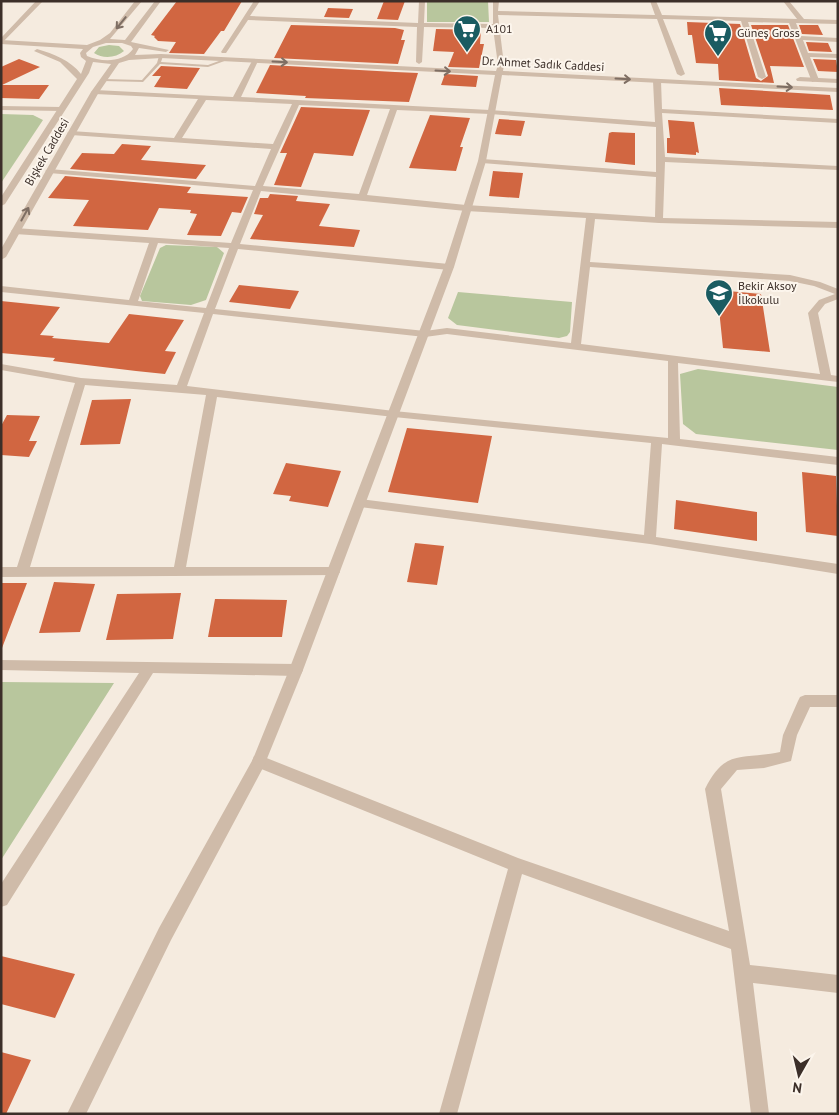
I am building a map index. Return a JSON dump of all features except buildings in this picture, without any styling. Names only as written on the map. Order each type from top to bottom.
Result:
[{"type":"street","points":[[1,42],[40,1]]},
{"type":"street","points":[[1,42],[88,47],[102,42],[112,34],[139,1]]},
{"type":"street","points":[[127,58],[136,52],[130,44],[158,1]]},
{"type":"street","points":[[224,52],[248,18],[257,1]]},
{"type":"street","points":[[419,62],[422,1]]},
{"type":"street","points":[[76,1114],[165,934],[259,761],[296,670],[425,334],[449,267],[482,161],[490,112],[500,69],[495,13],[496,1]]},
{"type":"street","points":[[653,1],[681,74]]},
{"type":"street","points":[[786,1],[802,21]]},
{"type":"street","points":[[495,13],[572,11],[659,17],[838,22]]},
{"type":"street","points":[[248,18],[496,26]]},
{"type":"street","points":[[744,20],[762,77]]},
{"type":"street","points":[[792,21],[815,80]]},
{"type":"street","points":[[799,38],[838,40]]},
{"type":"street","name":"Dr. Ahmet Sadık Caddesi","points":[[102,42],[130,44],[165,50],[419,62],[658,81],[838,90]]},
{"type":"street","name":"Bişkek Caddesi","points":[[1,204],[81,79],[88,47]]},
{"type":"street","points":[[1,48],[86,57]]},
{"type":"street","points":[[38,51],[62,60],[75,69],[81,79]]},
{"type":"street","points":[[805,55],[838,56]]},
{"type":"street","name":"Dr. Ahmet Sadık Caddesi","points":[[86,57],[104,62],[127,58],[160,60],[228,59],[726,76]]},
{"type":"street","name":"Bişkek Caddesi","points":[[1,257],[95,92],[117,60]]},
{"type":"street","points":[[236,99],[255,61]]},
{"type":"street","points":[[753,77],[770,78]]},
{"type":"street","points":[[788,78],[838,81]]},
{"type":"street","points":[[658,81],[658,125],[661,159],[658,220]]},
{"type":"street","points":[[95,92],[490,112],[658,125]]},
{"type":"street","points":[[176,141],[203,98]]},
{"type":"street","points":[[181,389],[234,246],[275,147],[296,103]]},
{"type":"street","points":[[1,108],[61,109]]},
{"type":"street","points":[[362,197],[394,108]]},
{"type":"street","points":[[659,111],[838,121]]},
{"type":"street","points":[[71,134],[275,147]]},
{"type":"street","points":[[661,159],[838,168]]},
{"type":"street","points":[[482,161],[660,175]]},
{"type":"street","points":[[49,171],[362,197],[466,208],[658,220],[838,225]]},
{"type":"street","points":[[576,348],[591,215]]},
{"type":"street","points":[[16,231],[234,246],[449,267]]},
{"type":"street","points":[[132,304],[155,240]]},
{"type":"street","points":[[584,264],[790,278],[817,284],[838,292]]},
{"type":"street","points":[[1,289],[425,334],[447,331],[838,379]]},
{"type":"street","points":[[826,377],[813,313],[822,302],[838,296]]},
{"type":"street","points":[[673,360],[674,442]]},
{"type":"street","points":[[1,368],[82,381],[181,389],[394,414],[838,460]]},
{"type":"street","points":[[22,573],[82,381]]},
{"type":"street","points":[[179,572],[212,393]]},
{"type":"street","points":[[650,540],[657,440]]},
{"type":"street","points":[[360,503],[650,540],[838,568]]},
{"type":"street","points":[[1,572],[334,572]]},
{"type":"street","points":[[1,664],[296,670]]},
{"type":"street","points":[[1,899],[150,667]]},
{"type":"street","points":[[760,1114],[739,944],[713,789],[717,781],[733,764],[764,762],[786,756],[790,735],[805,701],[838,701]]},
{"type":"street","points":[[259,761],[517,864],[739,944]]},
{"type":"street","points":[[448,1114],[517,864]]},
{"type":"street","points":[[743,973],[838,984]]},
{"type":"lane","points":[[103,80],[143,81],[160,60]]},
{"type":"green space","points":[[427,1],[488,1],[489,22],[427,22]]},
{"type":"green space","points":[[119,46],[124,51],[109,57],[94,53],[99,47]]},
{"type":"green space","points":[[1,114],[33,115],[43,120],[1,183]]},
{"type":"green space","points":[[166,245],[217,247],[224,253],[206,300],[191,305],[142,301],[140,296],[160,248]]},
{"type":"green space","points":[[458,292],[572,302],[570,332],[567,336],[559,338],[457,325],[448,318]]},
{"type":"green space","points":[[698,369],[838,387],[838,450],[696,434],[683,424],[680,374]]},
{"type":"green space","points":[[1,682],[114,683],[1,860]]},
{"type":"place","name":"A101","points":[[467,53]]},
{"type":"place","name":"Güneş Gross","points":[[718,57]]},
{"type":"place","name":"Bekir Aksoy İlkokulu","points":[[719,317]]}]
